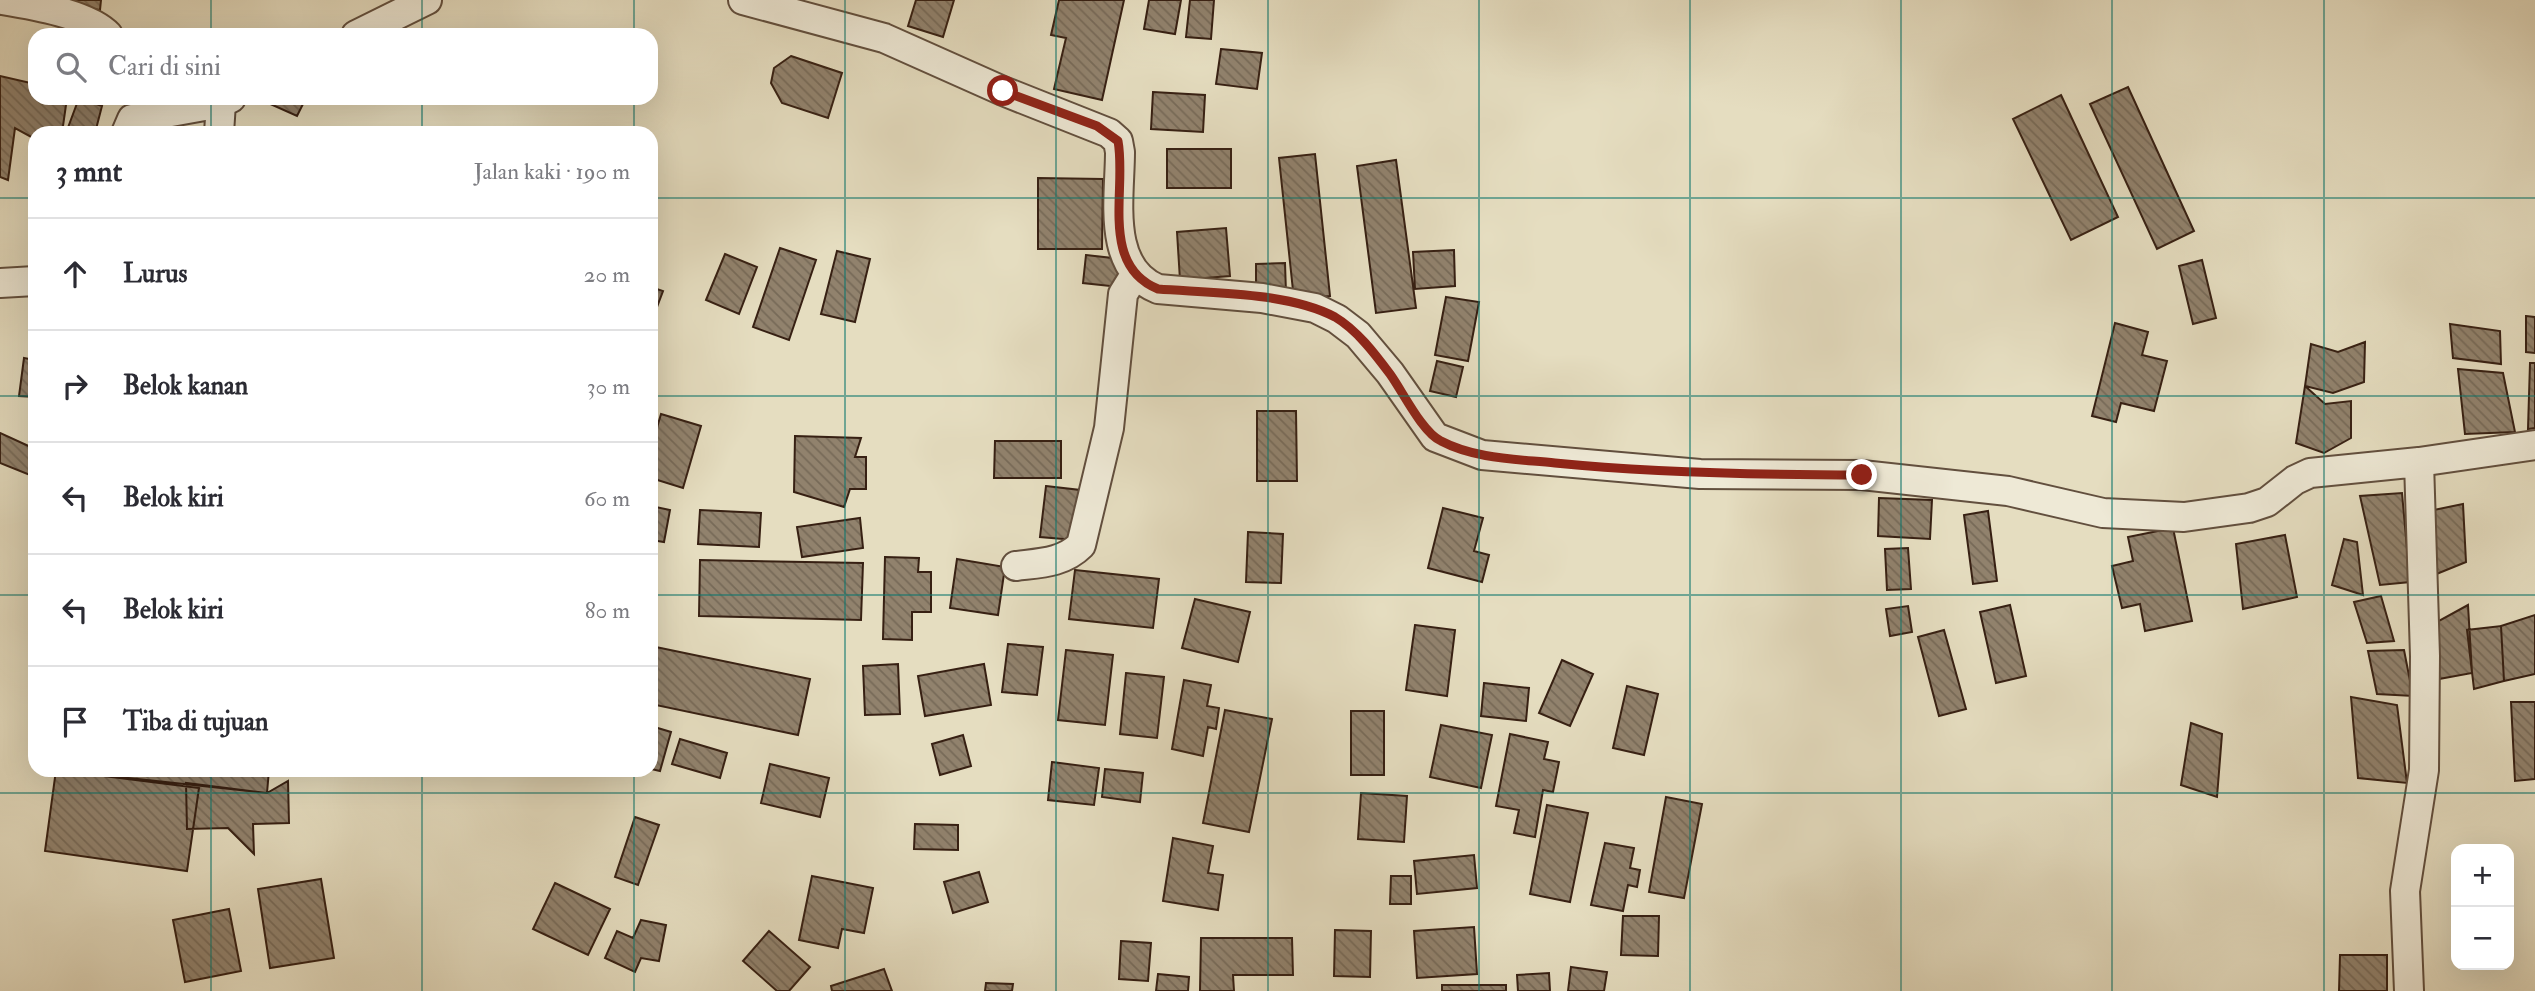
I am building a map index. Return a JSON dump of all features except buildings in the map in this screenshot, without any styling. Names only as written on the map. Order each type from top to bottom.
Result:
[{"type":"street","points":[[2,0],[31,2],[102,28]]},
{"type":"street","points":[[370,28],[427,0]]},
{"type":"street","points":[[743,0],[884,38],[1003,91],[1109,133],[1118,141],[1120,152],[1120,240],[1136,273],[1146,284],[1158,289],[1262,298],[1315,308],[1337,318],[1358,335],[1382,363],[1434,437],[1482,455],[1700,474],[1862,475],[2008,491],[2103,513],[2184,517],[2249,508],[2267,502],[2295,480],[2310,473],[2419,462],[2535,445]]},
{"type":"street","points":[[130,117],[198,105]]},
{"type":"street","points":[[220,126],[225,105]]},
{"type":"street","points":[[1016,566],[1055,561],[1071,555],[1081,545],[1109,428],[1123,294],[1136,273]]},
{"type":"street","points":[[0,282],[28,281]]},
{"type":"street","points":[[2409,991],[2405,891],[2424,770],[2425,656],[2419,462]]},
{"type":"route","points":[[1003,91],[1097,126],[1118,141],[1120,240],[1126,258],[1146,284],[1158,289],[1262,298],[1315,308],[1337,318],[1358,335],[1390,373],[1428,431],[1441,442],[1482,455],[1577,465],[1700,474],[1862,475]]}]
